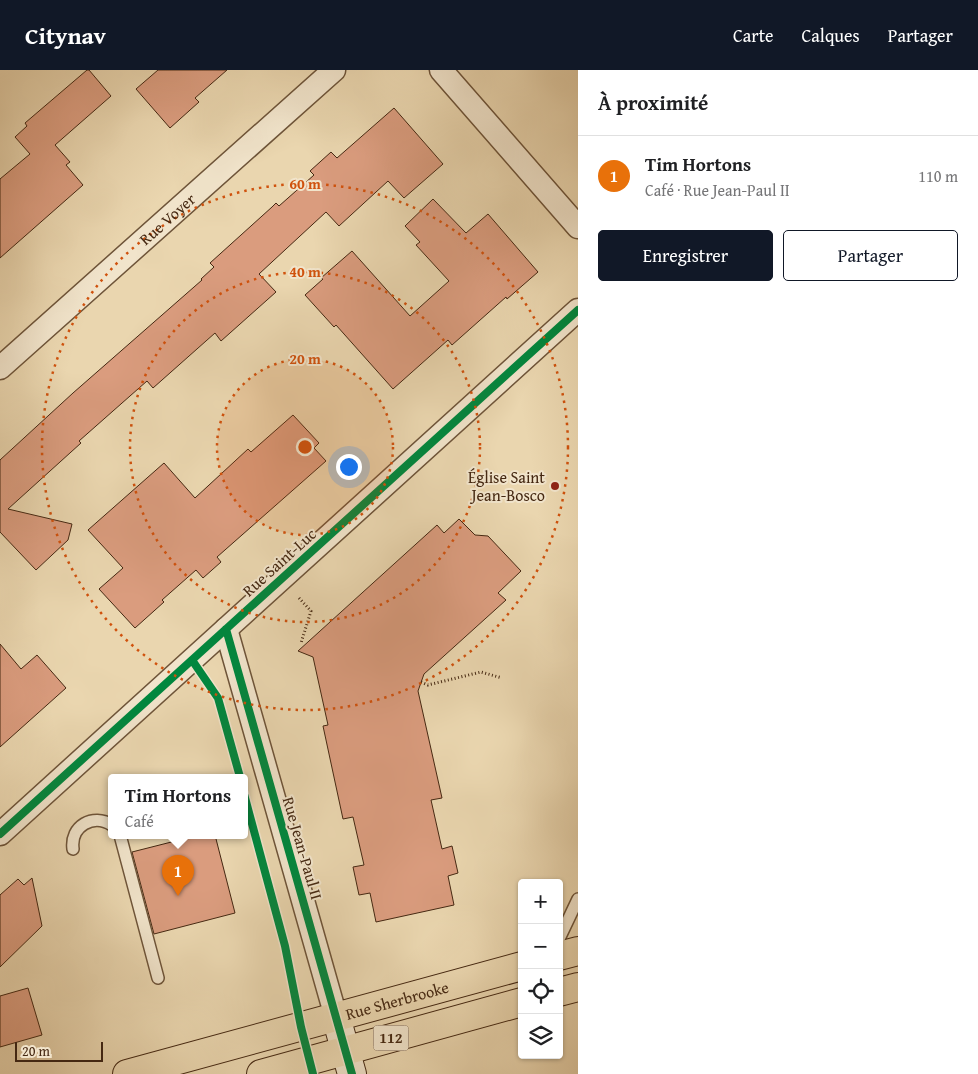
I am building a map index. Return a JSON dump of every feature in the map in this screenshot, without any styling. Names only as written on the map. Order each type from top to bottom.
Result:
[{"type":"main road","points":[[563,955],[578,951]]},
{"type":"main road","name":"Rue Sherbrooke","points":[[127,1074],[518,967]]},
{"type":"main road","points":[[563,991],[578,987]]},
{"type":"main road","name":"Rue Sherbrooke","points":[[261,1074],[349,1062],[518,1003]]},
{"type":"street","name":"Rue Voyer","points":[[0,368],[334,70]]},
{"type":"street","points":[[441,70],[578,227]]},
{"type":"street","name":"Rue Saint-Luc","points":[[0,834],[578,310]]},
{"type":"street","name":"Rue Jean-Paul II","points":[[226,629],[349,1062]]},
{"type":"lane","points":[[73,849],[72,844],[75,832],[83,824],[94,820],[108,823]]},
{"type":"lane","points":[[121,839],[158,978]]},
{"type":"lane","points":[[563,930],[578,899]]},
{"type":"path","points":[[281,579],[311,611],[300,643]]},
{"type":"path","points":[[421,682],[428,685],[481,672],[502,678]]},
{"type":"building","points":[[87,70],[111,96],[55,145],[70,162],[66,165],[83,185],[0,258],[0,179],[30,154],[15,137],[27,126],[25,123]]},
{"type":"building","points":[[158,70],[227,70],[195,98],[199,102],[170,128],[136,89]]},
{"type":"building","points":[[394,108],[443,164],[404,198],[388,181],[339,226],[326,212],[259,274],[276,292],[221,341],[215,333],[153,388],[147,381],[79,441],[81,443],[8,509],[72,524],[68,540],[36,570],[0,532],[0,460],[202,280],[214,267],[210,263],[276,203],[279,206],[314,175],[310,171],[331,152],[337,158]]},
{"type":"building","points":[[433,199],[466,233],[488,214],[538,272],[507,299],[506,297],[452,345],[448,340],[393,389],[336,325],[334,327],[305,295],[352,251],[410,316],[449,281],[416,245],[420,242],[405,226]]},
{"type":"building","points":[[293,415],[319,443],[314,448],[326,461],[217,557],[221,562],[203,578],[196,570],[162,600],[164,602],[135,628],[99,589],[123,568],[88,530],[164,463],[195,498],[248,449],[251,452]]},
{"type":"building","points":[[459,519],[475,535],[488,536],[521,571],[498,593],[506,600],[424,674],[418,691],[442,798],[431,800],[442,849],[452,846],[458,873],[448,876],[454,905],[376,922],[370,893],[359,895],[353,867],[364,865],[353,817],[343,819],[323,726],[328,725],[313,657],[298,651],[437,525],[444,533]]},
{"type":"building","points":[[0,644],[21,669],[37,655],[66,688],[0,747]]},
{"type":"building","points":[[183,839],[216,839],[235,913],[154,934],[132,852]]},
{"type":"building","points":[[32,878],[42,926],[0,967],[0,895],[18,879],[24,885]]},
{"type":"building","points":[[28,988],[42,1035],[0,1047],[0,996]]},
{"type":"cycle path","points":[[0,834],[578,310]]},
{"type":"cycle path","points":[[226,629],[352,1074]]},
{"type":"cycle path","points":[[192,660],[218,698],[239,774]]},
{"type":"cycle path","points":[[248,809],[285,946],[301,1027],[313,1074]]},
{"type":"place","name":"Église Saint Jean-Bosco","points":[[555,486]]},
{"type":"place","name":"Tim Hortons","points":[[178,896]]}]
